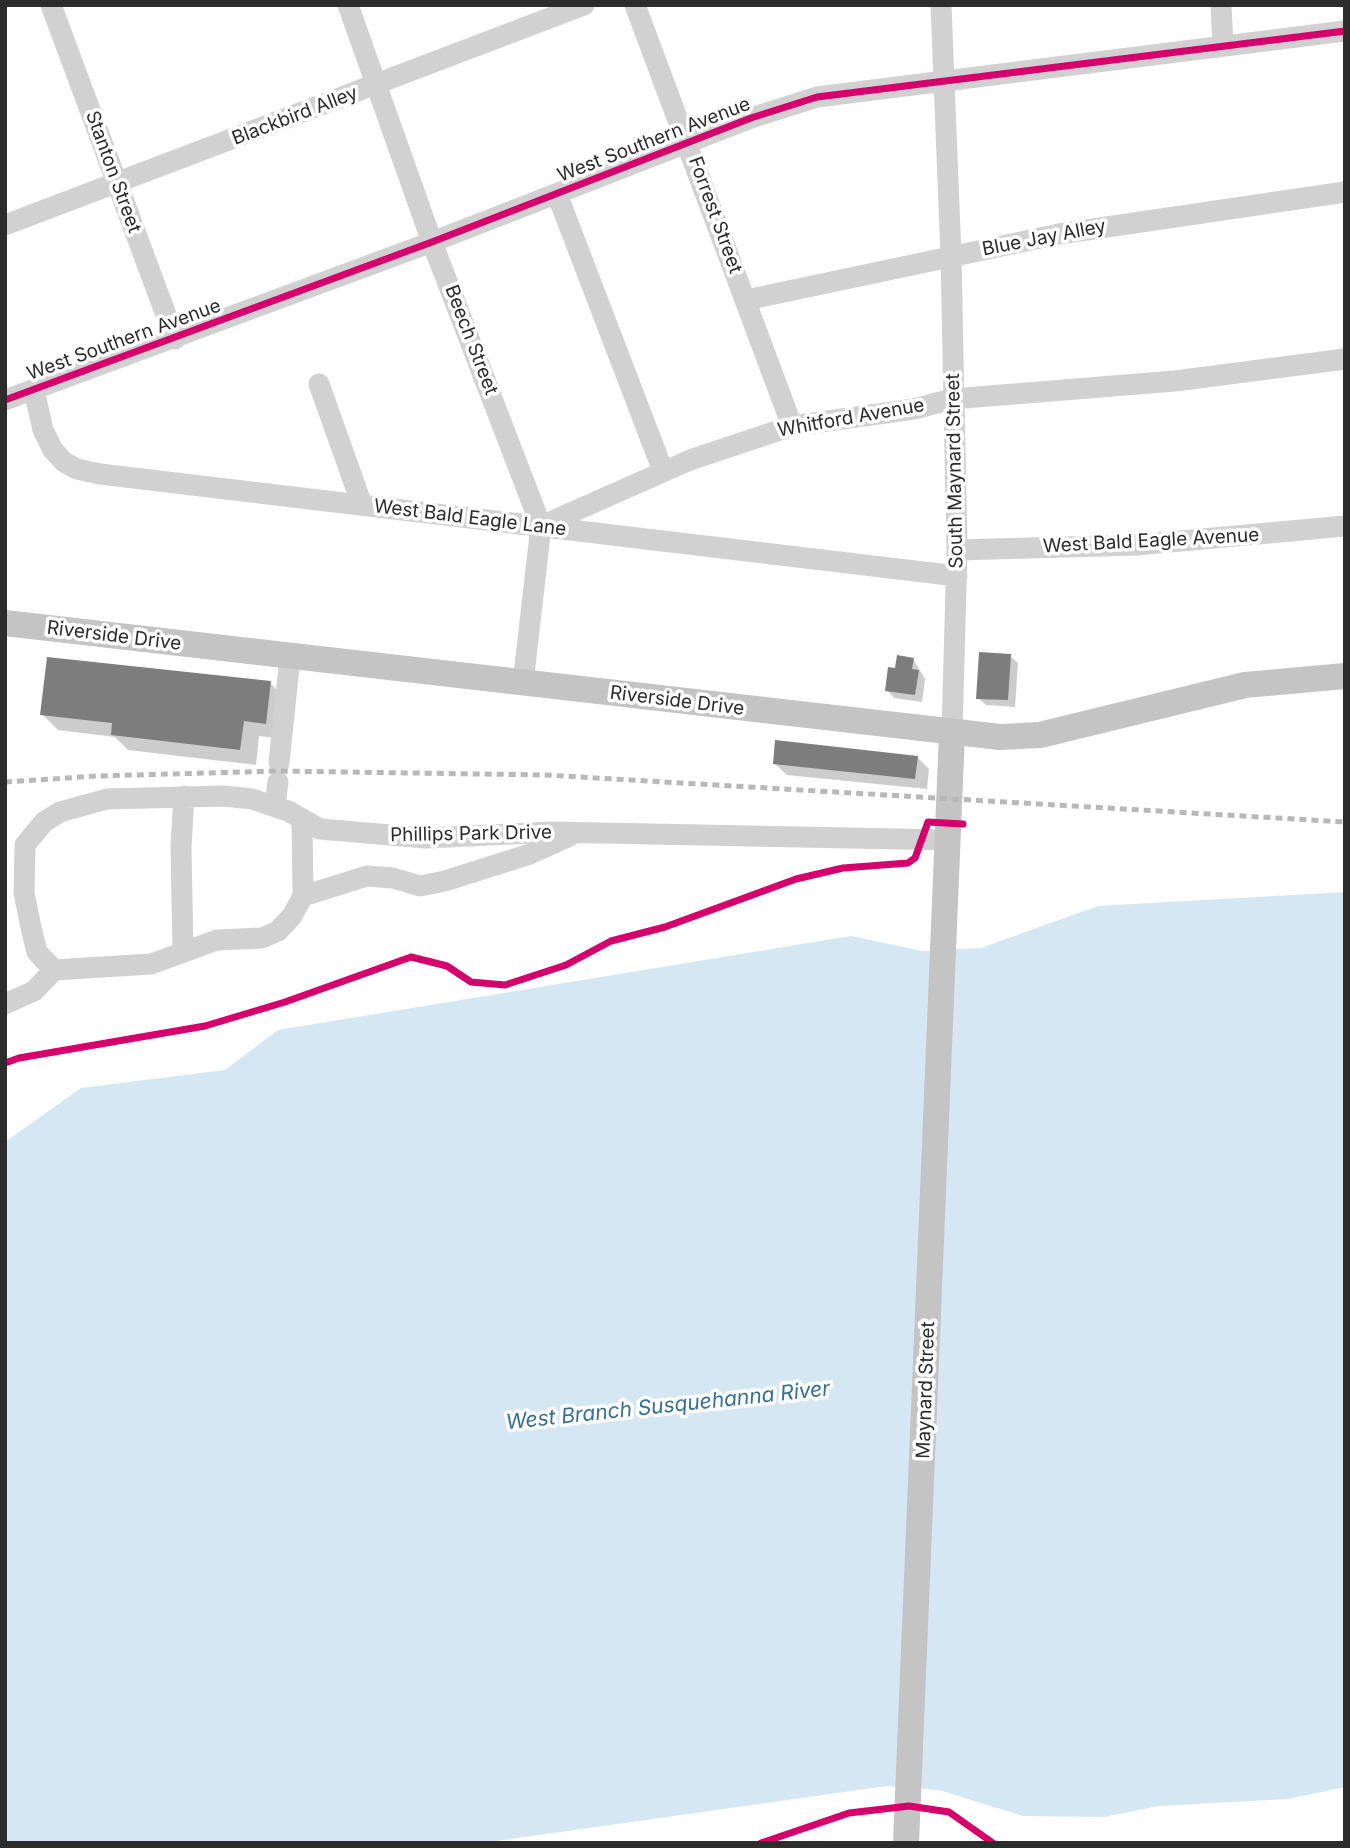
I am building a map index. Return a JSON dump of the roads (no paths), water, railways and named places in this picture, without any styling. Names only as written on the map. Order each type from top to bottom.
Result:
[{"type":"main road","name":"Riverside Drive","points":[[5,624],[1000,737],[1040,735],[1245,685],[1345,676]]},
{"type":"main road","name":"South Maynard Street","points":[[944,937],[952,733]]},
{"type":"main road","name":"Maynard Street","points":[[907,1830],[944,937]]},
{"type":"street","name":"Stanton Street","points":[[51,5],[175,339]]},
{"type":"street","name":"Beech Street","points":[[348,5],[432,242],[541,526],[523,684]]},
{"type":"street","name":"Blackbird Alley","points":[[5,225],[584,5]]},
{"type":"street","name":"Forrest Street","points":[[635,5],[792,426]]},
{"type":"street","name":"South Maynard Street","points":[[941,5],[951,256],[957,550],[952,733]]},
{"type":"street","points":[[1221,5],[1223,45]]},
{"type":"street","name":"West Southern Avenue","points":[[5,400],[175,339],[688,143],[817,97],[1345,31]]},
{"type":"street","name":"Blue Jay Alley","points":[[746,300],[951,256],[1133,222],[1345,192]]},
{"type":"street","points":[[557,194],[663,471]]},
{"type":"street","name":"Whitford Avenue","points":[[541,526],[663,471],[758,435],[792,426],[914,409],[952,399],[1161,382],[1345,359]]},
{"type":"street","points":[[318,384],[362,505]]},
{"type":"street","name":"West Bald Eagle Lane","points":[[34,390],[43,430],[53,450],[64,462],[77,469],[957,576]]},
{"type":"street","name":"West Bald Eagle Avenue","points":[[957,550],[1137,545],[1345,526]]},
{"type":"street","points":[[275,806],[290,657]]},
{"type":"street","points":[[183,952],[181,845],[184,796]]},
{"type":"street","name":"Phillips Park Drive","points":[[54,970],[37,952],[24,893],[22,858],[31,834],[60,812],[92,802],[184,796],[234,797],[275,806],[320,829],[339,833],[426,838],[578,832],[948,840]]},
{"type":"street","points":[[5,1004],[34,990],[54,970],[151,964],[217,940],[262,938],[278,931],[292,916],[303,896],[302,820]]},
{"type":"street","points":[[303,896],[367,876],[393,878],[420,886],[445,881],[530,854],[578,832]]},
{"type":"water","name":"West Branch Susquehanna River","points":[[1345,892],[1345,1787],[1288,1799],[1159,1806],[1104,1817],[1023,1816],[939,1790],[887,1786],[482,1843],[5,1843],[5,1142],[81,1088],[225,1070],[278,1030],[851,936],[922,951],[981,948],[1098,906]]},
{"type":"railway","points":[[5,782],[97,776],[279,771],[546,775],[1345,822]]}]
